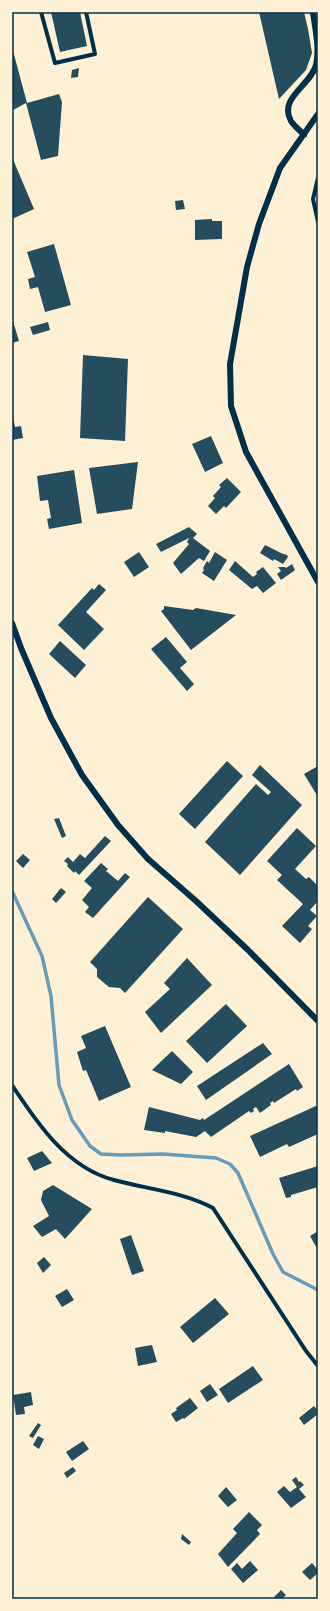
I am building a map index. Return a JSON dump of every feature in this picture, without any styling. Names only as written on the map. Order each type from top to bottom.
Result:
[{"type":"street","points":[[41,12],[55,63],[95,54],[86,12]]},
{"type":"street","points":[[304,135],[291,121],[287,110],[291,100],[307,82],[316,66],[318,47],[313,12]]},
{"type":"street","points":[[318,114],[280,168],[259,224],[249,260],[230,364],[231,406],[246,452],[318,582]]},
{"type":"street","points":[[318,178],[314,199],[318,222]]},
{"type":"street","points":[[12,623],[51,718],[82,775],[118,825],[148,859],[234,937],[318,1021]]},
{"type":"street","points":[[12,1085],[34,1118],[57,1145],[88,1170],[112,1180],[198,1200],[213,1208],[297,1339],[318,1366]]},
{"type":"building","points":[[51,12],[80,12],[87,46],[60,52]]},
{"type":"building","points":[[259,12],[304,12],[308,29],[312,53],[306,70],[279,99]]},
{"type":"building","points":[[12,47],[27,103],[59,94],[62,102],[58,156],[41,160],[26,103],[13,110],[12,109]]},
{"type":"building","points":[[79,68],[78,77],[71,78],[72,70]]},
{"type":"building","points":[[12,157],[34,209],[12,219]]},
{"type":"building","points":[[183,200],[185,209],[176,210],[175,201]]},
{"type":"building","points":[[212,219],[212,221],[222,221],[222,239],[195,240],[195,220]]},
{"type":"building","points":[[54,244],[71,305],[45,312],[38,287],[30,289],[28,279],[35,277],[27,252]]},
{"type":"building","points":[[12,318],[19,341],[12,343]]},
{"type":"building","points":[[48,322],[50,330],[33,335],[30,327]]},
{"type":"building","points":[[83,355],[128,359],[125,441],[80,438]]},
{"type":"building","points":[[12,416],[15,427],[21,426],[23,438],[12,440]]},
{"type":"building","points":[[211,436],[223,463],[205,472],[192,444]]},
{"type":"building","points":[[138,462],[132,509],[97,514],[89,468]]},
{"type":"building","points":[[74,470],[82,523],[49,529],[47,519],[51,518],[48,500],[40,501],[37,476]]},
{"type":"building","points":[[227,478],[241,492],[226,508],[224,506],[216,514],[208,506],[215,498],[213,496],[221,487],[219,485]]},
{"type":"building","points":[[189,527],[197,534],[193,538],[210,551],[204,561],[199,558],[181,574],[173,563],[189,544],[187,542],[189,538],[161,552],[156,544]]},
{"type":"building","points":[[265,545],[287,555],[288,557],[283,564],[274,559],[273,561],[260,553]]},
{"type":"building","points":[[139,552],[149,567],[134,577],[124,562]]},
{"type":"building","points":[[215,552],[227,560],[214,581],[202,573],[207,561],[209,563]]},
{"type":"building","points":[[235,561],[253,577],[257,574],[256,572],[263,567],[276,583],[263,593],[257,586],[252,589],[229,570]]},
{"type":"building","points":[[292,564],[295,570],[281,580],[277,574],[281,571],[278,567],[286,568]]},
{"type":"building","points":[[99,584],[106,590],[86,612],[104,629],[84,650],[58,625],[92,588],[94,590]]},
{"type":"building","points":[[164,606],[193,610],[196,608],[236,615],[191,650],[161,611],[164,609]]},
{"type":"building","points":[[166,637],[187,662],[180,668],[194,684],[187,691],[151,649]]},
{"type":"building","points":[[60,641],[86,665],[75,678],[49,654]]},
{"type":"building","points":[[227,761],[243,776],[195,829],[179,814]]},
{"type":"building","points":[[260,765],[302,805],[240,875],[205,842],[256,784],[268,795],[271,792],[252,775]]},
{"type":"building","points":[[318,766],[318,797],[304,774]]},
{"type":"building","points":[[59,818],[66,836],[62,838],[54,819]]},
{"type":"building","points":[[297,828],[316,846],[295,869],[306,879],[309,877],[318,886],[318,901],[310,910],[317,916],[308,926],[312,929],[300,943],[282,926],[303,904],[277,880],[282,875],[267,861]]},
{"type":"building","points":[[105,836],[111,841],[79,875],[75,871],[74,873],[67,866],[68,864],[64,861],[68,857],[73,862],[80,854],[85,858]]},
{"type":"building","points":[[23,854],[30,860],[23,868],[16,861]]},
{"type":"building","points":[[101,863],[108,869],[106,871],[118,881],[125,873],[130,877],[93,918],[85,912],[89,907],[82,900],[92,888],[84,881]]},
{"type":"building","points":[[61,888],[66,892],[56,903],[52,899]]},
{"type":"building","points":[[148,897],[183,929],[125,993],[120,988],[109,987],[97,977],[97,969],[90,962]]},
{"type":"building","points":[[187,958],[212,985],[161,1033],[145,1012],[170,989],[164,983]]},
{"type":"building","points":[[226,1004],[247,1026],[207,1063],[186,1041]]},
{"type":"building","points":[[105,1026],[131,1087],[99,1101],[86,1070],[83,1071],[77,1052],[86,1048],[81,1036]]},
{"type":"building","points":[[263,1043],[272,1054],[206,1100],[197,1086]]},
{"type":"building","points":[[172,1051],[193,1072],[181,1084],[152,1070]]},
{"type":"building","points":[[289,1064],[303,1087],[297,1091],[296,1089],[274,1103],[273,1101],[270,1103],[271,1105],[260,1113],[256,1107],[251,1113],[249,1111],[211,1137],[205,1131],[196,1137],[165,1131],[165,1133],[144,1130],[149,1107],[200,1120],[203,1118],[204,1120]]},
{"type":"building","points":[[318,1105],[318,1134],[289,1147],[287,1144],[260,1157],[250,1136]]},
{"type":"building","points":[[42,1151],[52,1163],[34,1171],[27,1158]]},
{"type":"building","points":[[318,1166],[318,1187],[291,1195],[291,1197],[286,1198],[279,1178]]},
{"type":"building","points":[[53,1185],[92,1209],[65,1239],[56,1229],[42,1237],[33,1226],[49,1216],[41,1200],[43,1191]]},
{"type":"building","points":[[318,1231],[318,1250],[310,1236]]},
{"type":"building","points":[[131,1235],[144,1271],[132,1275],[120,1239]]},
{"type":"building","points":[[44,1257],[51,1265],[43,1273],[37,1263]]},
{"type":"building","points":[[67,1289],[74,1300],[62,1307],[55,1296]]},
{"type":"building","points":[[215,1298],[229,1314],[193,1343],[180,1327]]},
{"type":"building","points":[[152,1345],[157,1362],[138,1366],[135,1348]]},
{"type":"building","points":[[253,1366],[263,1380],[228,1403],[219,1389]]},
{"type":"building","points":[[210,1384],[218,1395],[207,1402],[200,1391]]},
{"type":"building","points":[[31,1392],[33,1405],[24,1407],[25,1414],[16,1415],[13,1395]]},
{"type":"building","points":[[190,1398],[198,1408],[184,1419],[183,1418],[176,1422],[171,1414],[177,1410],[176,1408]]},
{"type":"building","points":[[314,1406],[318,1411],[318,1414],[304,1425],[299,1418]]},
{"type":"building","points":[[38,1423],[41,1425],[33,1438],[29,1436]]},
{"type":"building","points":[[38,1436],[44,1439],[39,1449],[33,1445]]},
{"type":"building","points":[[83,1441],[89,1449],[72,1461],[66,1452]]},
{"type":"building","points":[[73,1467],[76,1471],[67,1478],[64,1473]]},
{"type":"building","points":[[296,1477],[299,1482],[300,1481],[304,1485],[299,1489],[306,1497],[291,1508],[277,1492],[284,1486],[290,1492],[297,1487],[292,1480]]},
{"type":"building","points":[[226,1487],[237,1500],[228,1507],[218,1496]]},
{"type":"building","points":[[249,1512],[262,1525],[257,1530],[260,1534],[228,1567],[218,1554],[237,1533],[233,1529]]},
{"type":"building","points":[[182,1534],[191,1542],[189,1545],[181,1539]]},
{"type":"building","points":[[250,1561],[258,1570],[243,1583],[231,1569],[237,1563],[242,1569]]},
{"type":"building","points":[[312,1563],[318,1570],[318,1573],[310,1580],[302,1572]]},
{"type":"building","points":[[281,1590],[286,1595],[282,1599],[277,1599],[274,1597]]},
{"type":"waterway","points":[[12,891],[42,956],[51,996],[59,1085],[72,1120],[90,1146],[101,1154],[163,1154],[216,1158],[230,1164],[238,1173],[273,1254],[283,1272],[318,1290]]}]
